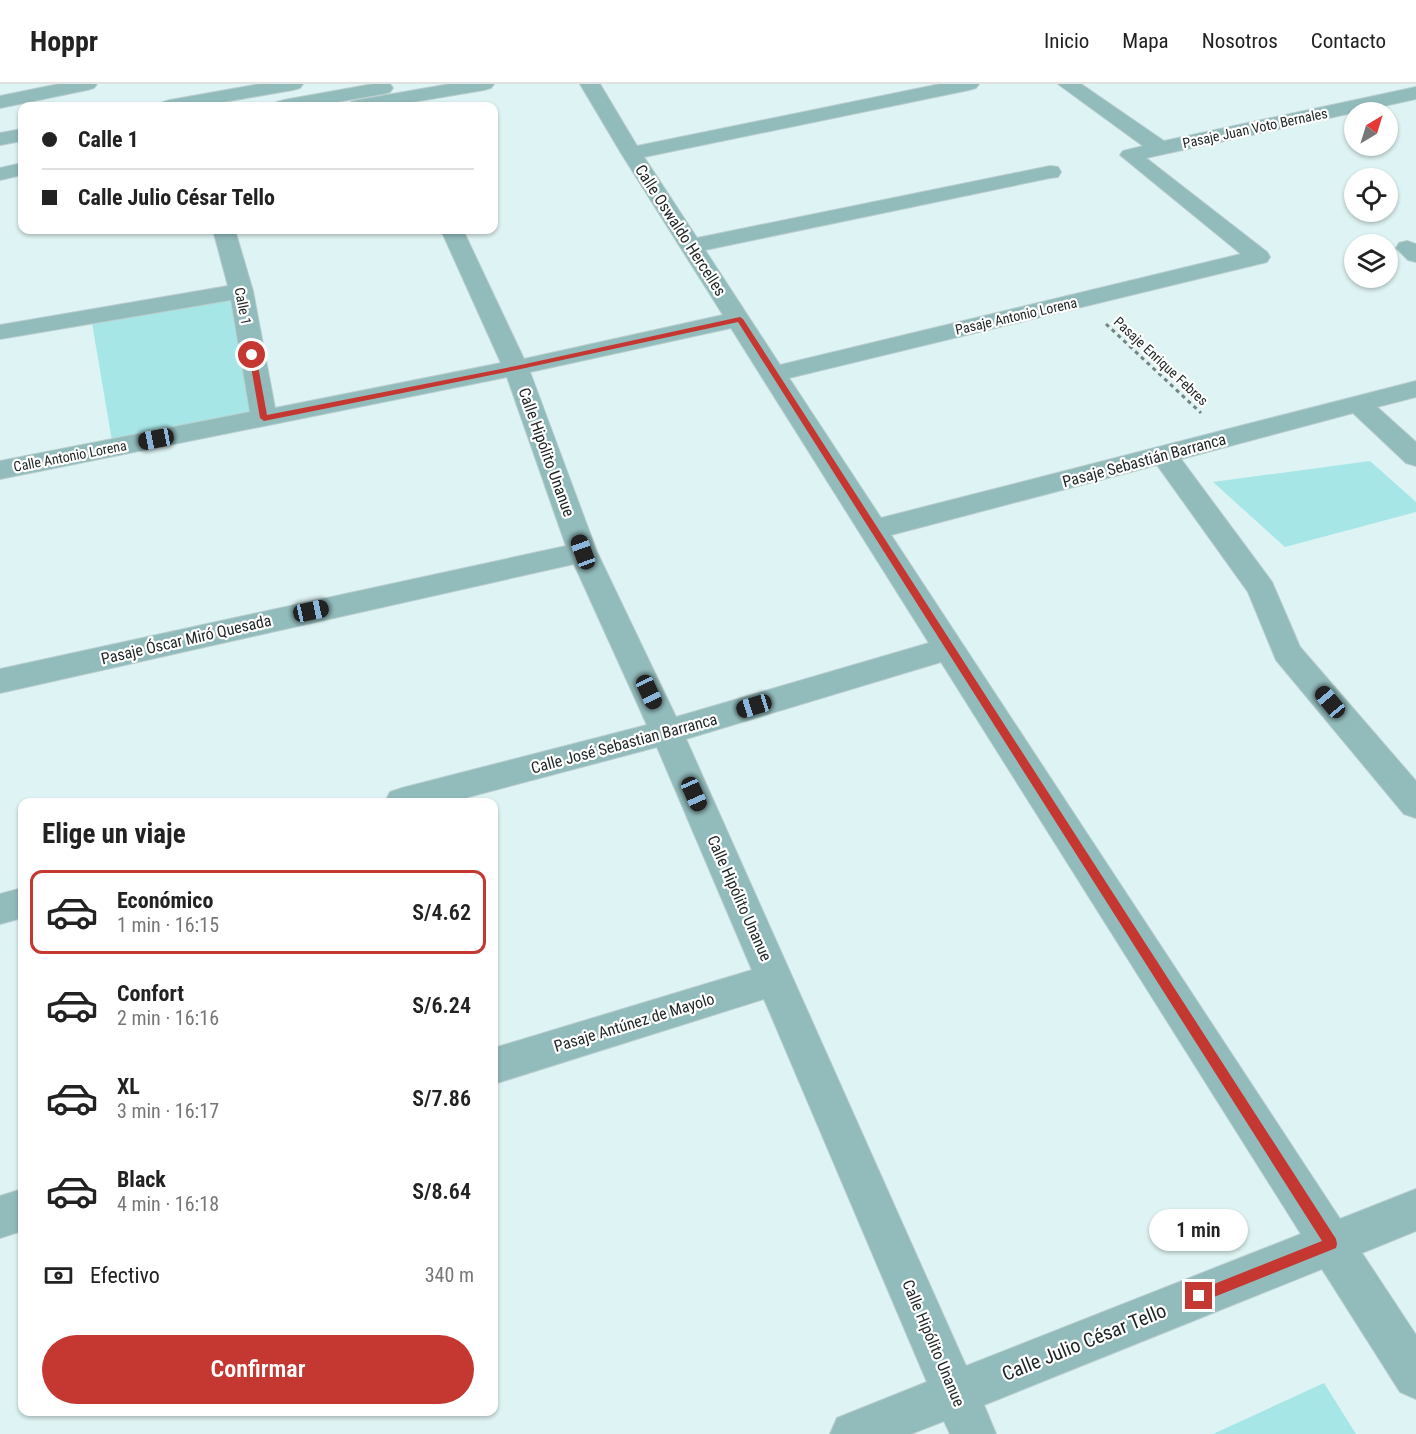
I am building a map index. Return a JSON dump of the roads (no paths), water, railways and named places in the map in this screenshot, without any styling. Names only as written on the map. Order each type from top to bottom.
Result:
[{"type":"street","points":[[0,102],[84,84],[89,102]]},
{"type":"street","points":[[192,102],[293,84]]},
{"type":"street","points":[[374,102],[391,98],[405,84]]},
{"type":"street","points":[[338,102],[391,98],[484,84]]},
{"type":"street","name":"Calle Oswaldo Hercelles","points":[[590,84],[631,153],[740,319],[773,374],[1416,1376]]},
{"type":"street","points":[[631,153],[969,84]]},
{"type":"street","points":[[1068,84],[1161,149]]},
{"type":"street","name":"Pasaje Juan Voto Bernales","points":[[1259,257],[1130,155],[1416,93]]},
{"type":"street","points":[[0,139],[18,136]]},
{"type":"street","points":[[0,161],[18,158]]},
{"type":"street","points":[[0,174],[18,170]]},
{"type":"street","points":[[691,246],[1050,172]]},
{"type":"street","name":"Calle 1","points":[[226,234],[241,291],[264,418]]},
{"type":"street","name":"Calle Hipólito Unanue","points":[[454,234],[516,368],[583,552],[667,732],[973,1434]]},
{"type":"street","name":"Pasaje Antonio Lorena","points":[[773,374],[1259,257]]},
{"type":"street","points":[[0,332],[241,291]]},
{"type":"street","name":"Calle Antonio Lorena","points":[[0,470],[516,368],[740,319]]},
{"type":"street","name":"Pasaje Sebastián Barranca","points":[[873,530],[1416,389]]},
{"type":"street","points":[[1358,404],[1416,457]]},
{"type":"street","points":[[1164,455],[1262,589],[1287,652],[1416,804]]},
{"type":"street","name":"Pasaje Óscar Miró Quesada","points":[[0,681],[583,552]]},
{"type":"street","name":"Calle José Sebastian Barranca","points":[[417,798],[667,732],[949,648]]},
{"type":"street","points":[[0,909],[18,904]]},
{"type":"street","name":"Pasaje Antúnez de Mayolo","points":[[498,1065],[775,979]]},
{"type":"street","name":"Calle Julio César Tello","points":[[853,1434],[1416,1210]]},
{"type":"street","points":[[0,1217],[18,1211]]}]
